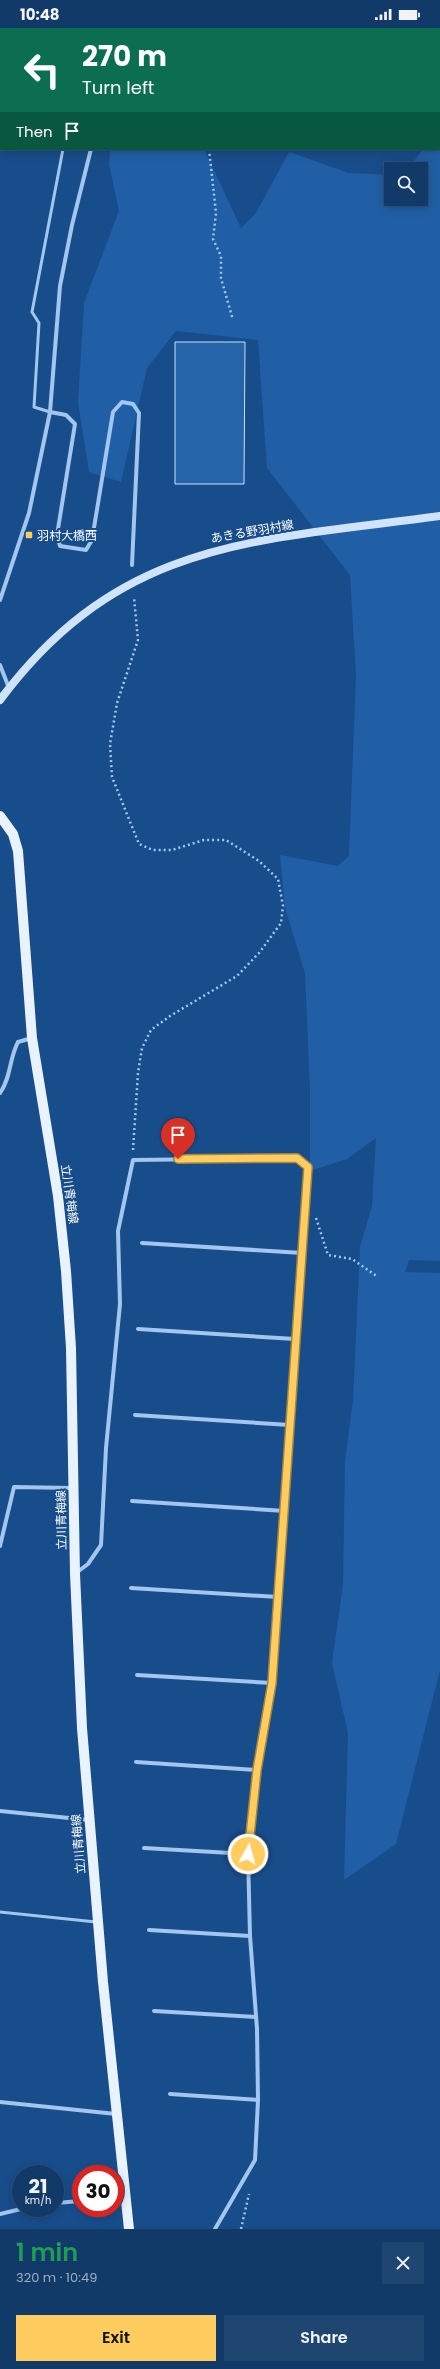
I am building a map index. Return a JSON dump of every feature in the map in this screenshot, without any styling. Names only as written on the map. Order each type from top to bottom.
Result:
[{"type":"main road","name":"あきる野羽村線","points":[[0,700],[28,665],[62,632],[100,602],[135,580],[180,560],[239,544],[440,516]]},
{"type":"main road","name":"立川青梅線","points":[[0,816],[13,834],[18,851],[32,1038],[58,1196],[66,1271],[71,1348],[78,1677],[98,1922],[129,2229]]},
{"type":"street","points":[[0,600],[29,513],[50,412],[60,286],[72,225],[91,150]]},
{"type":"street","points":[[50,412],[66,414],[75,424],[57,535],[60,546],[86,550],[92,540],[113,412],[122,402],[133,404],[139,414],[132,565]]},
{"type":"street","points":[[0,665],[9,688]]},
{"type":"street","points":[[0,1093],[7,1082],[13,1051],[18,1042],[32,1038]]},
{"type":"street","points":[[75,1574],[88,1564],[101,1545],[106,1448],[120,1304],[118,1231],[133,1160],[297,1158],[308,1167],[295,1339],[285,1511],[272,1683],[257,1770],[248,1854],[250,1936],[256,2017],[258,2100],[255,2160],[215,2229]]},
{"type":"street","points":[[142,1243],[302,1253]]},
{"type":"street","points":[[138,1328],[295,1339]]},
{"type":"street","points":[[136,1415],[290,1425]]},
{"type":"street","points":[[0,1546],[14,1487],[74,1488]]},
{"type":"street","points":[[132,1501],[285,1511]]},
{"type":"street","points":[[131,1588],[278,1597]]},
{"type":"street","points":[[137,1675],[272,1683]]},
{"type":"street","points":[[136,1762],[257,1770]]},
{"type":"street","points":[[0,1811],[89,1820]]},
{"type":"street","points":[[144,1848],[248,1854]]},
{"type":"street","points":[[149,1930],[250,1936]]},
{"type":"street","points":[[154,2011],[256,2017]]},
{"type":"street","points":[[170,2094],[258,2100]]},
{"type":"street","points":[[0,2102],[117,2114]]},
{"type":"street","points":[[0,2214],[12,2211]]},
{"type":"lane","points":[[50,412],[34,407],[39,323],[32,312],[63,150]]},
{"type":"lane","points":[[0,1912],[98,1922]]},
{"type":"path","points":[[209,150],[216,213],[213,239],[221,256],[220,278],[233,320]]},
{"type":"path","points":[[133,1160],[138,1073],[142,1048],[151,1030],[170,1016],[237,976],[259,953],[281,924],[283,906],[278,879],[259,861],[226,840],[204,840],[166,850],[153,850],[139,844],[112,777],[110,744],[117,703],[138,640],[134,595]]},
{"type":"path","points":[[315,1214],[328,1255],[352,1259],[378,1277]]},
{"type":"shaded area","points":[[110,150],[204,150],[241,228],[256,213],[289,152],[349,173],[384,175],[384,206],[428,206],[428,162],[413,162],[422,150],[440,150],[440,1261],[409,1260],[405,1272],[440,1273],[440,1670],[396,1844],[344,1880],[348,1733],[332,1663],[343,1585],[345,1462],[353,1400],[360,1247],[372,1206],[376,1138],[347,1159],[310,1171],[310,1090],[305,973],[285,908],[280,855],[338,866],[349,856],[356,675],[350,575],[267,468],[258,340],[176,331],[147,368],[121,482],[89,472],[78,402],[84,303],[119,211],[109,164]]},
{"type":"building","points":[[175,342],[245,342],[244,484],[175,484]]},
{"type":"place","name":"羽村大橋西","points":[[29,535]]},
{"type":"route","points":[[178,1159],[297,1158],[308,1167],[272,1683],[257,1770],[248,1854]]}]
